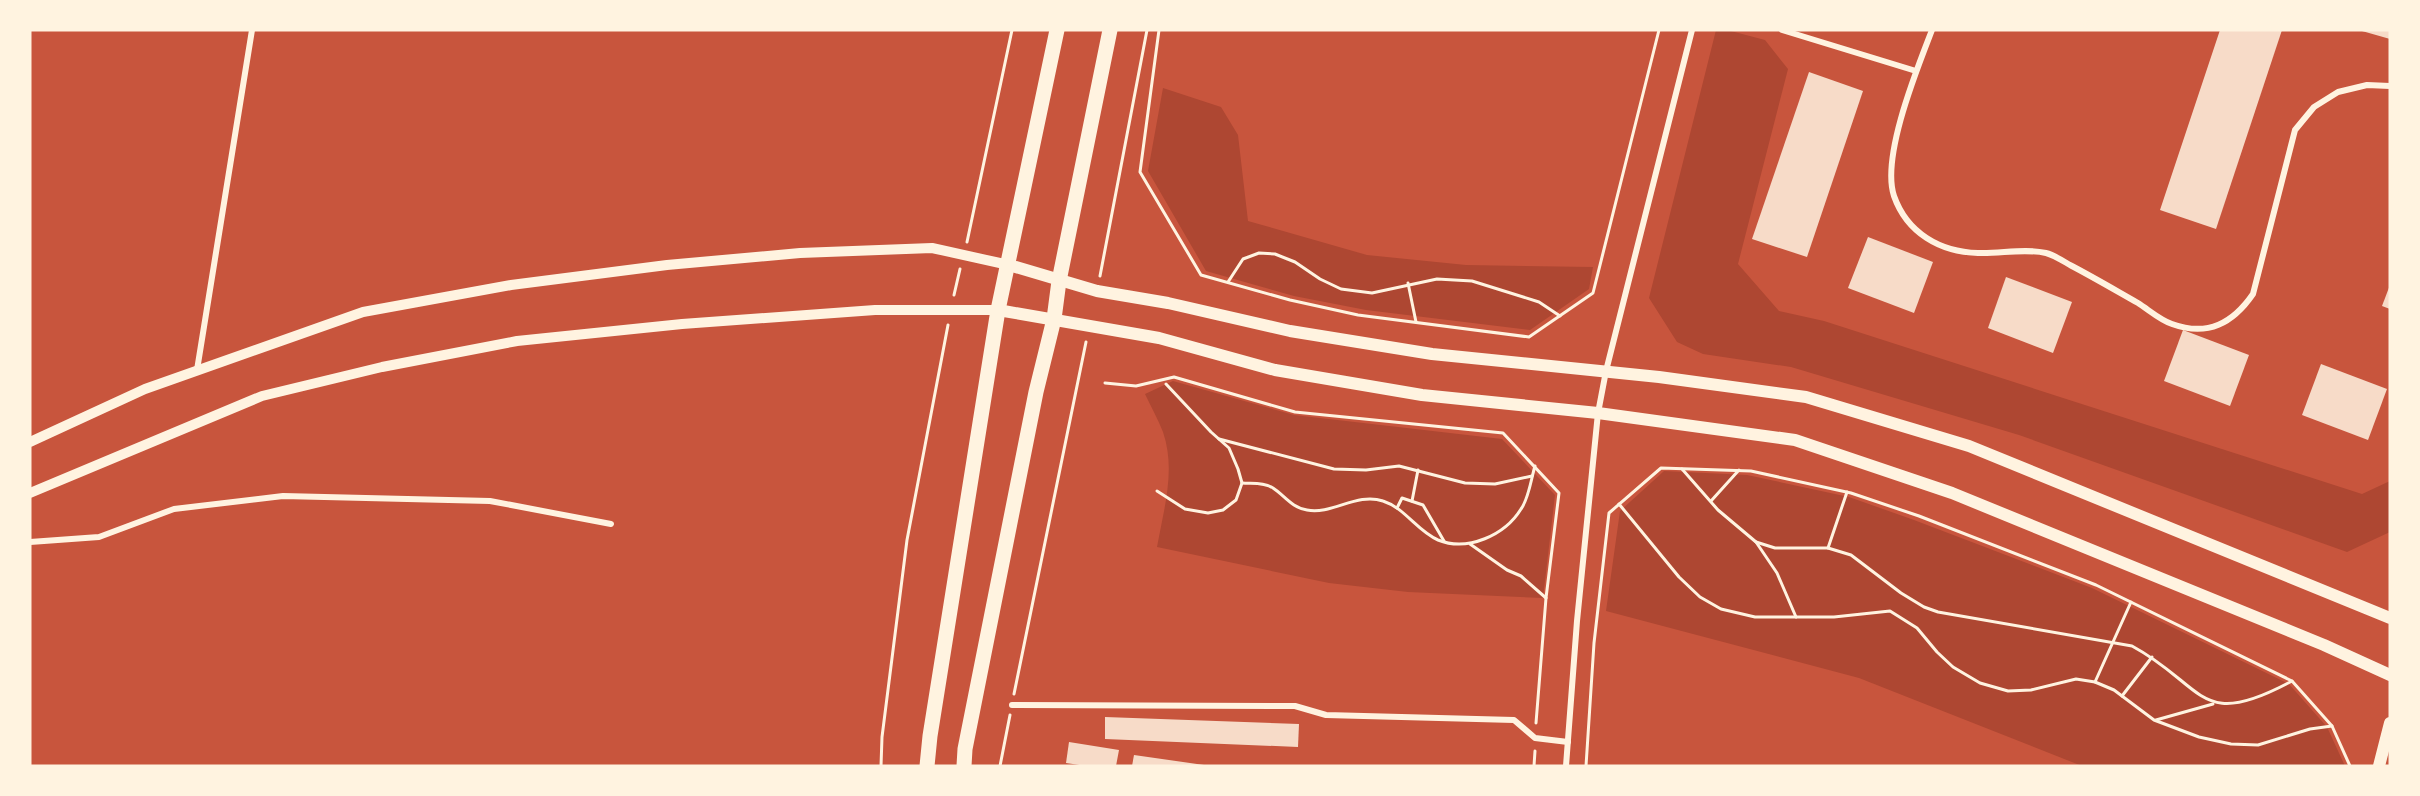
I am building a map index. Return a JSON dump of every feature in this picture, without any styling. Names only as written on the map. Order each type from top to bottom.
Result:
[{"type":"main road","points":[[927,766],[930,735],[998,310],[1057,30]]},
{"type":"main road","points":[[964,766],[965,750],[1036,392],[1054,319],[1059,280],[1110,30]]},
{"type":"main road","points":[[1009,265],[1097,291],[1168,303],[1290,331],[1432,354],[1606,371],[1806,397],[1969,446],[2390,618]]},
{"type":"main road","points":[[998,310],[1159,338],[1275,370],[1422,395],[1598,413],[1795,440],[1952,493],[2324,645],[2390,675]]},
{"type":"main road","points":[[2379,766],[2390,723]]},
{"type":"street","points":[[197,370],[252,30]]},
{"type":"street","points":[[1566,766],[1577,621],[1598,413],[1606,371],[1692,30]]},
{"type":"street","points":[[1782,30],[1916,71]]},
{"type":"street","points":[[1932,30],[1916,71],[1890,168],[1894,195],[1906,219],[1925,238],[1948,250],[1979,254],[2012,251],[2046,253],[2091,275],[2170,324],[2189,329],[2208,328],[2227,322],[2242,310],[2253,294],[2295,130],[2314,107],[2338,92],[2367,85],[2390,86]]},
{"type":"street","points":[[30,442],[145,389],[363,312],[511,285],[667,265],[800,253],[932,248],[1009,265]]},
{"type":"street","points":[[30,493],[262,396],[382,367],[517,341],[682,324],[875,310],[998,310]]},
{"type":"street","points":[[30,542],[99,537],[174,509],[283,496],[492,501],[611,524]]},
{"type":"street","points":[[1012,705],[1295,705],[1326,716],[1514,720],[1535,738],[1568,742]]},
{"type":"path","points":[[881,766],[882,737],[907,540],[951,310],[1012,30]]},
{"type":"path","points":[[1097,291],[1147,30]]},
{"type":"path","points":[[1159,30],[1140,172],[1201,275],[1358,315],[1529,337],[1593,293],[1659,30]]},
{"type":"path","points":[[1227,283],[1243,260],[1259,252],[1275,254],[1295,262],[1320,279],[1341,289],[1372,293],[1408,283],[1437,279],[1472,281],[1539,302],[1560,316]]},
{"type":"path","points":[[1408,283],[1416,322]]},
{"type":"path","points":[[1000,766],[1090,325]]},
{"type":"path","points":[[1105,383],[1136,386],[1174,377],[1295,412],[1503,433],[1559,494],[1546,598],[1534,766]]},
{"type":"path","points":[[1157,490],[1185,509],[1208,513],[1223,510],[1236,500],[1242,483],[1230,448],[1166,384]]},
{"type":"path","points":[[1219,439],[1334,469],[1366,470],[1399,466],[1466,483],[1495,484],[1532,476]]},
{"type":"path","points":[[1242,483],[1271,487],[1291,503],[1306,510],[1327,509],[1361,500],[1381,500],[1397,508],[1438,540],[1479,542],[1496,534],[1511,523],[1523,507],[1535,466]]},
{"type":"path","points":[[1586,766],[1594,643],[1609,513],[1661,468],[1751,471],[1847,492],[1919,516],[2096,585],[2292,681],[2332,726],[2350,766]]},
{"type":"path","points":[[1681,468],[1711,501],[1756,542],[1778,573],[1796,617]]},
{"type":"path","points":[[1412,501],[1418,470]]},
{"type":"path","points":[[1711,501],[1739,470]]},
{"type":"path","points":[[1828,548],[1847,492]]},
{"type":"path","points":[[1397,508],[1402,498],[1423,505],[1444,541]]},
{"type":"path","points":[[1619,504],[1678,577],[1700,597],[1721,609],[1755,617],[1833,617],[1890,611],[1917,628],[1953,667],[1980,683],[2008,691],[2031,690],[2076,679],[2095,682],[2122,696],[2154,720],[2199,737],[2231,744],[2258,745],[2310,729],[2332,726]]},
{"type":"path","points":[[1468,542],[1507,570],[1521,576],[1546,598]]},
{"type":"path","points":[[1756,542],[1775,548],[1828,548],[1851,555],[1901,592],[1924,607],[1938,612],[2132,646],[2152,657],[2195,693],[2215,704]]},
{"type":"path","points":[[2095,682],[2132,602]]},
{"type":"path","points":[[2122,696],[2152,657]]},
{"type":"path","points":[[2154,720],[2215,704],[2232,705],[2264,696],[2292,681]]},
{"type":"shaded area","points":[[1716,30],[1727,30],[1765,40],[1788,69],[1738,264],[1779,311],[1824,321],[2362,494],[2390,481],[2390,532],[2347,552],[2019,435],[1791,367],[1703,354],[1677,342],[1649,298]]},
{"type":"shaded area","points":[[1163,88],[1221,107],[1238,135],[1248,221],[1367,255],[1466,265],[1593,267],[1589,289],[1530,330],[1366,310],[1294,296],[1206,271],[1148,171]]},
{"type":"shaded area","points":[[1173,381],[1294,415],[1502,439],[1555,495],[1543,598],[1408,592],[1329,583],[1157,547],[1168,489],[1169,461],[1163,432],[1145,394]]},
{"type":"shaded area","points":[[1664,471],[1747,475],[1849,497],[2092,588],[2289,684],[2327,727],[2345,766],[2082,766],[1859,678],[1606,611],[1620,511]]},
{"type":"building","points":[[2220,30],[2282,30],[2216,229],[2160,210]]},
{"type":"building","points":[[2362,30],[2390,30],[2390,39],[2362,31]]},
{"type":"building","points":[[1809,72],[1863,91],[1807,257],[1752,239]]},
{"type":"building","points":[[1868,237],[1933,262],[1914,313],[1848,288]]},
{"type":"building","points":[[2006,277],[2072,302],[2053,353],[1988,328]]},
{"type":"building","points":[[2390,285],[2390,309],[2382,306]]},
{"type":"building","points":[[2183,330],[2249,355],[2230,406],[2164,381]]},
{"type":"building","points":[[2321,364],[2387,389],[2368,440],[2302,415]]},
{"type":"building","points":[[1105,717],[1299,724],[1298,747],[1105,739]]},
{"type":"building","points":[[1069,742],[1119,750],[1116,766],[1066,763]]},
{"type":"building","points":[[1134,755],[1204,765],[1204,766],[1132,766]]}]
